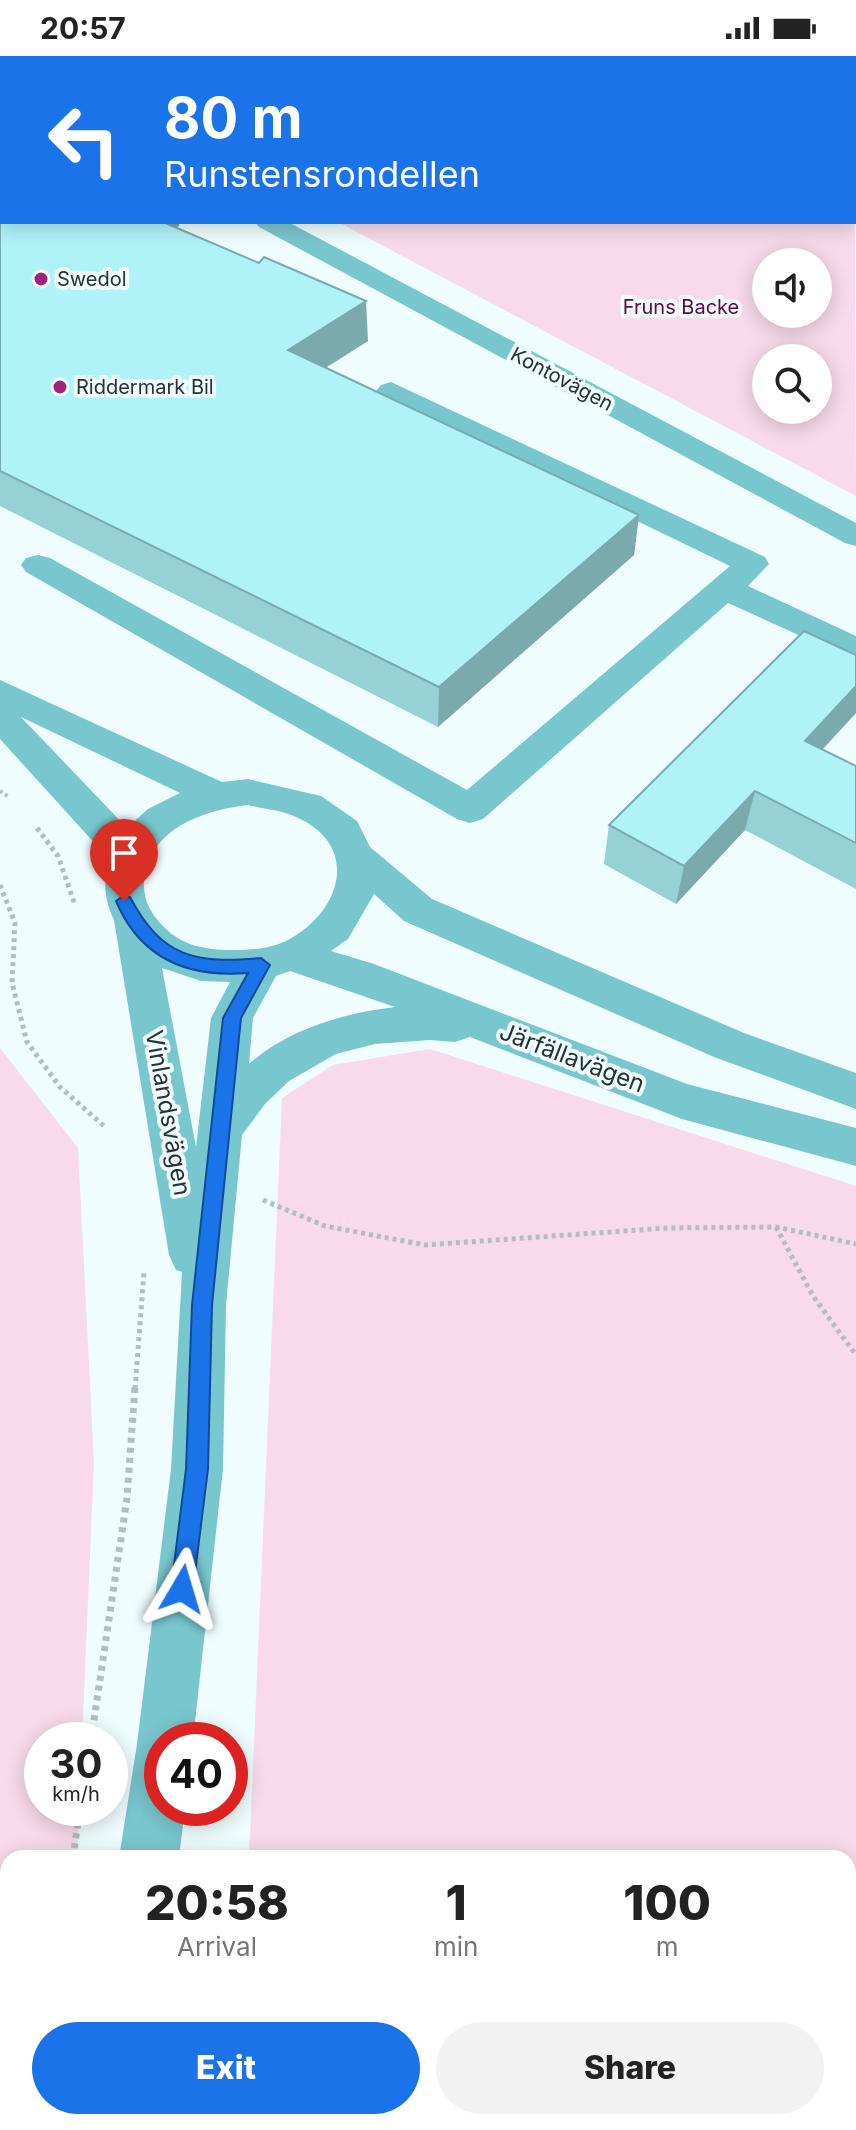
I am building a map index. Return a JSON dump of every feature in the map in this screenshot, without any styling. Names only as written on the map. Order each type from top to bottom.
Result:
[{"type":"street","name":"Kontovägen","points":[[272,224],[856,536]]},
{"type":"street","points":[[38,565],[470,809],[753,564],[391,391]]},
{"type":"street","points":[[725,588],[856,650]]},
{"type":"street","points":[[0,692],[216,795]]},
{"type":"street","points":[[0,717],[97,818],[129,857]]},
{"type":"street","points":[[248,792],[278,794],[307,803],[331,817],[348,836],[358,858],[359,880],[353,903],[339,924],[318,942],[277,960],[230,968],[199,964],[171,955],[149,940],[133,922],[124,901],[123,879],[129,857],[142,837],[160,820],[186,805],[216,795],[248,792]]},
{"type":"street","points":[[358,858],[418,910],[729,1045],[856,1091]]},
{"type":"street","name":"Vinlandsvägen","points":[[133,922],[202,1305]]},
{"type":"street","name":"Vinlandsvägen","points":[[166,1722],[197,1469],[202,1305],[232,1018],[277,960]]},
{"type":"street","name":"Järfällavägen","points":[[277,960],[359,976],[682,1101],[856,1147]]},
{"type":"street","points":[[220,1131],[255,1085],[290,1059],[376,1024],[428,1021],[507,1033]]},
{"type":"street","points":[[150,1850],[153,1826]]},
{"type":"path","points":[[0,791],[18,803]]},
{"type":"path","points":[[34,824],[58,856],[77,912]]},
{"type":"path","points":[[0,885],[15,923],[12,983],[27,1042],[60,1087],[105,1127]]},
{"type":"path","points":[[251,1195],[325,1226],[425,1245],[667,1228],[776,1227],[856,1244]]},
{"type":"path","points":[[776,1227],[813,1296],[856,1355]]},
{"type":"path","points":[[94,1722],[127,1498],[144,1268]]},
{"type":"path","points":[[74,1850],[77,1826]]},
{"type":"green space","name":"Fruns Backe","points":[[342,224],[855,224],[856,496]]},
{"type":"green space","points":[[0,1048],[78,1148],[94,1462],[83,1722],[24,1722],[24,1826],[78,1826],[77,1850],[0,1850]]},
{"type":"green space","points":[[430,1049],[856,1186],[856,1850],[249,1850],[282,1098],[333,1065]]},
{"type":"building","points":[[0,224],[168,224],[259,263],[264,257],[366,301],[288,350],[639,515],[439,687],[0,471]]},
{"type":"building","points":[[804,631],[856,655],[856,686],[805,741],[856,766],[856,843],[755,791],[684,866],[609,825]]},
{"type":"place","name":"Swedol","points":[[41,279]]},
{"type":"place","name":"Riddermark Bil","points":[[60,387]]},
{"type":"route","points":[[124,901],[133,922],[149,940],[171,955],[199,964],[230,968],[261,965],[232,1018],[202,1305],[197,1469],[182,1589]]}]
